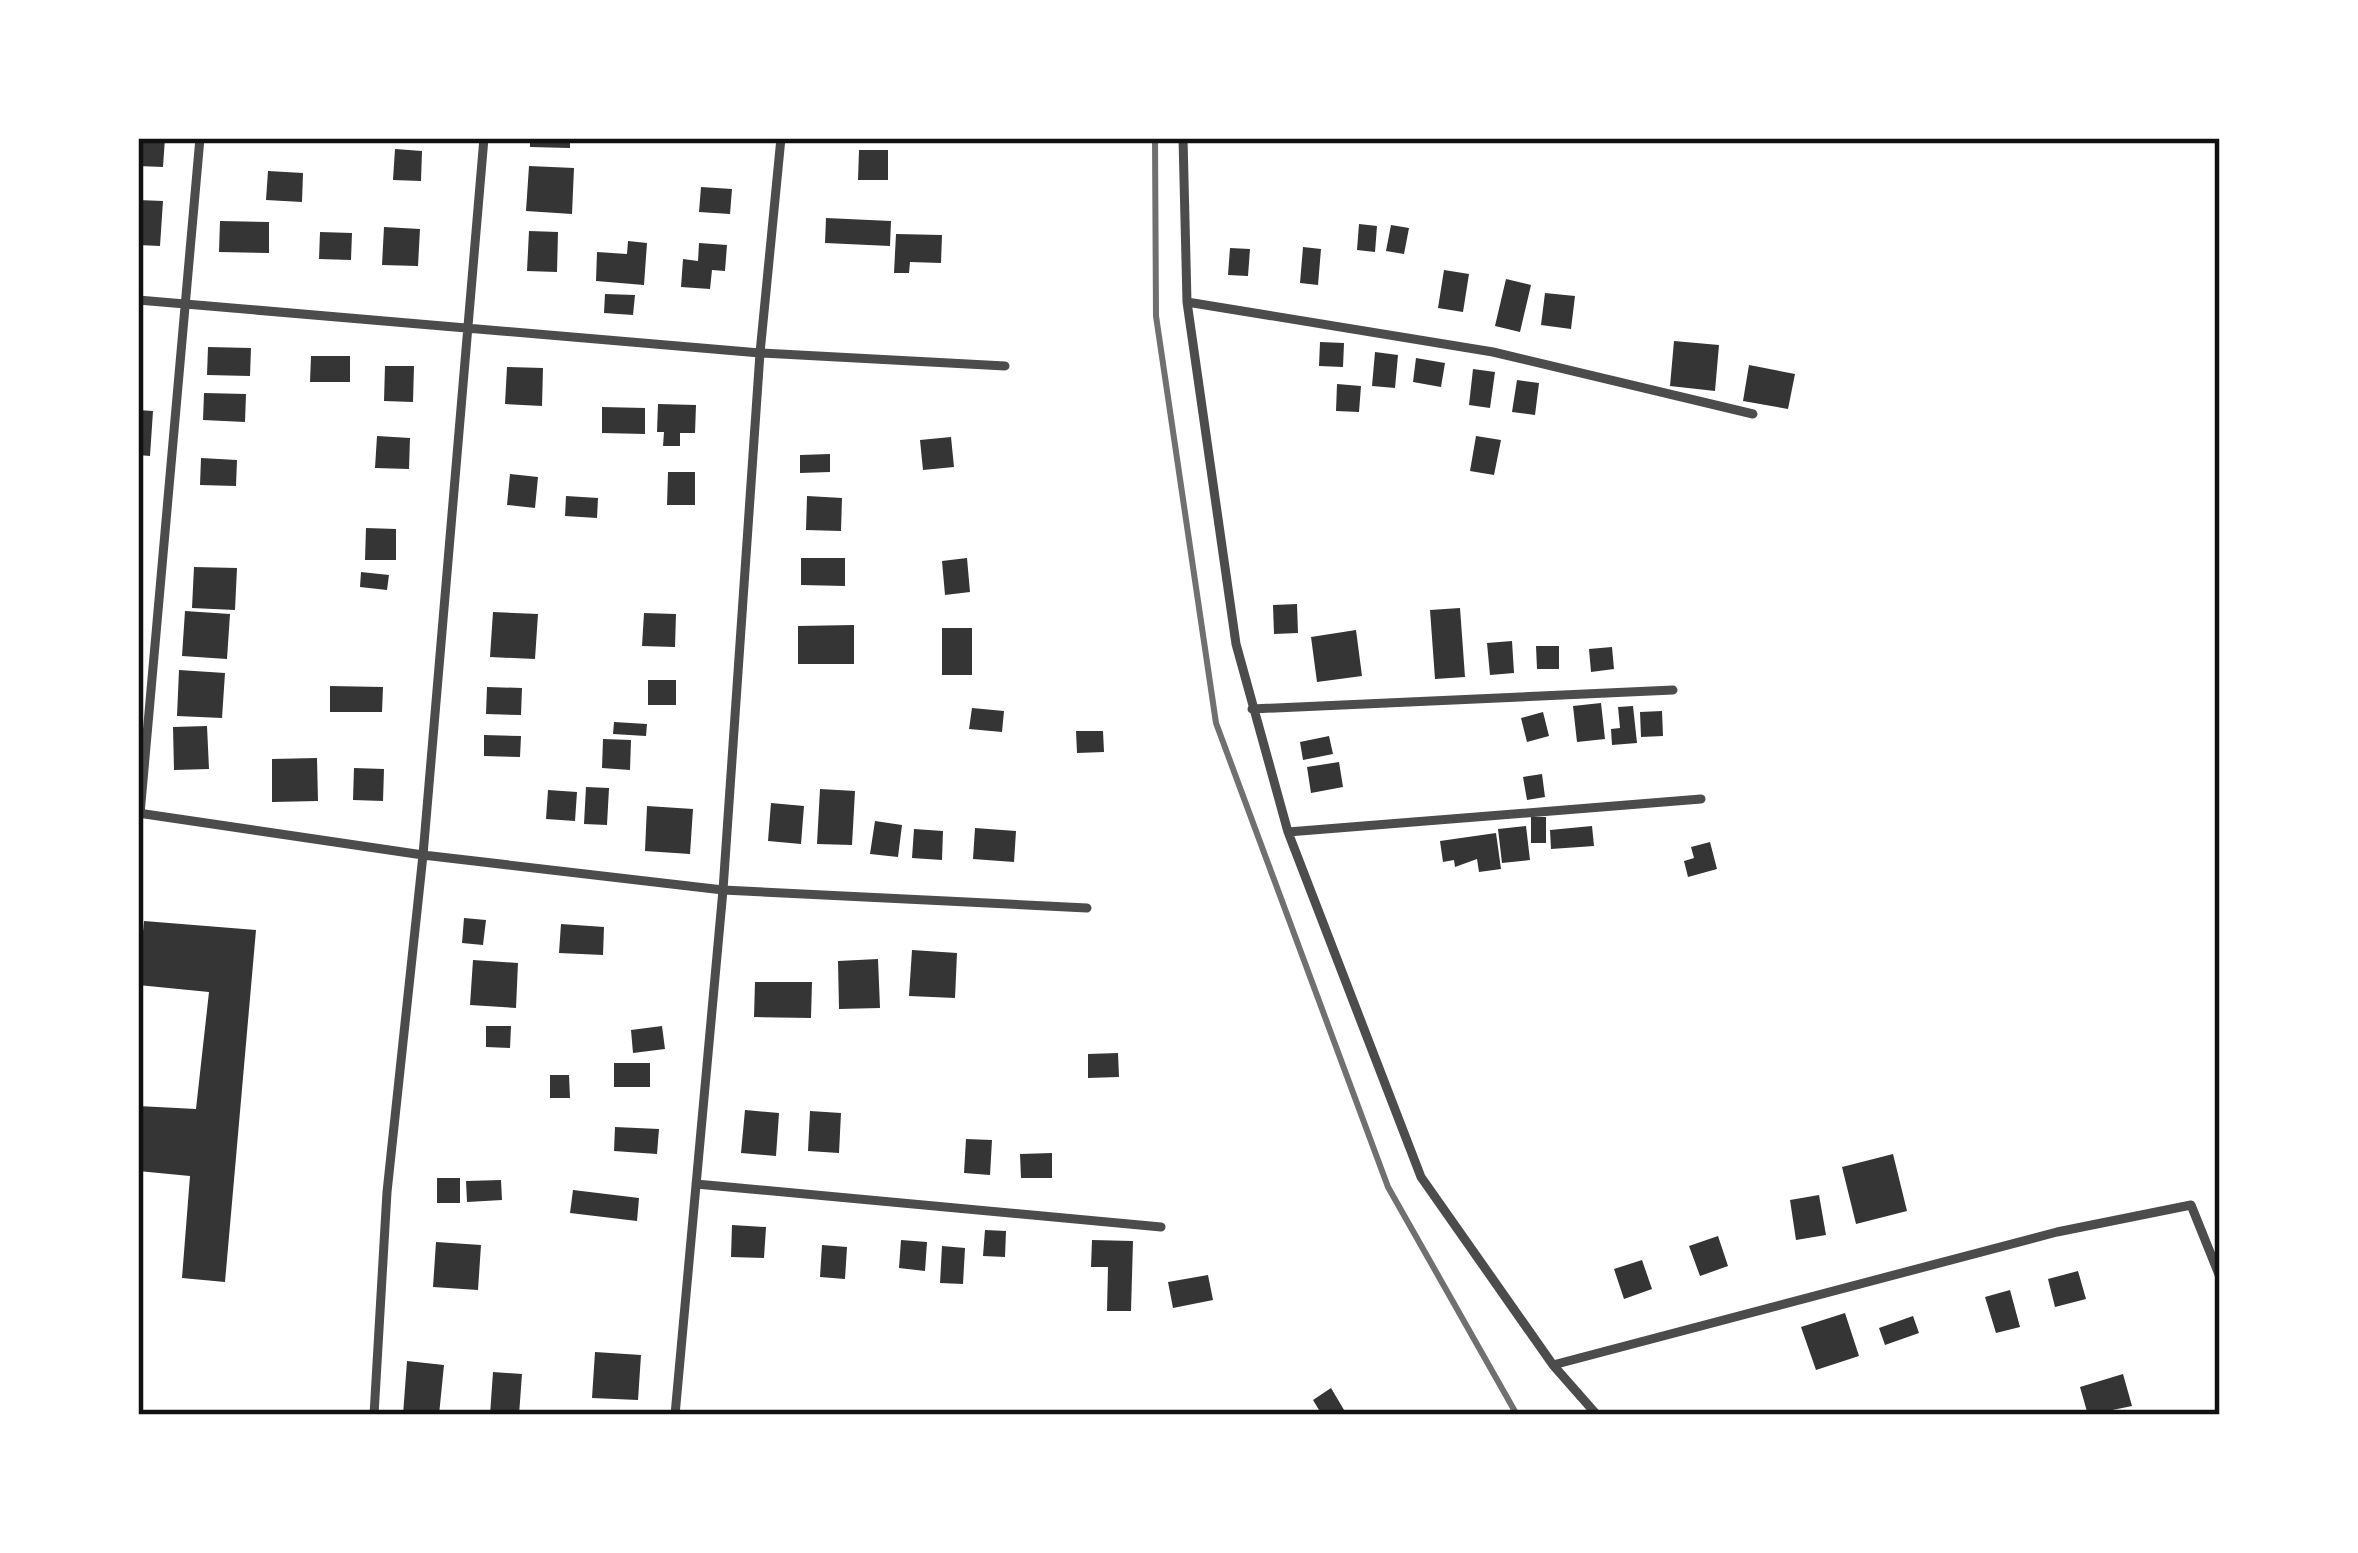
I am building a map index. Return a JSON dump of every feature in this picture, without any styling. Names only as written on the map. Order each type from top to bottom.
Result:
[{"type":"street","points":[[200,138],[139,814],[423,855],[723,890],[1087,908]]},
{"type":"street","points":[[374,1415],[387,1192],[423,855],[484,138]]},
{"type":"street","points":[[675,1415],[723,890],[760,353],[781,138]]},
{"type":"street","points":[[1183,138],[1187,302],[1236,644],[1288,832],[1421,1177],[1553,1365],[1597,1415]]},
{"type":"street","points":[[138,301],[760,353],[1005,366]]},
{"type":"street","points":[[1187,302],[1492,352],[1753,414]]},
{"type":"street","points":[[1252,709],[1672,690]]},
{"type":"street","points":[[1288,832],[1701,799]]},
{"type":"street","points":[[696,1184],[1161,1227]]},
{"type":"street","points":[[1553,1365],[2057,1232],[2191,1205],[2220,1277]]},
{"type":"building","points":[[138,138],[165,138],[163,167],[138,166]]},
{"type":"building","points":[[530,138],[570,138],[570,148],[530,147]]},
{"type":"building","points":[[395,149],[422,151],[421,181],[393,180]]},
{"type":"building","points":[[859,150],[888,150],[888,180],[858,180]]},
{"type":"building","points":[[529,166],[574,168],[572,214],[526,211]]},
{"type":"building","points":[[268,171],[303,173],[302,202],[266,200]]},
{"type":"building","points":[[701,187],[732,189],[730,214],[699,212]]},
{"type":"building","points":[[138,200],[163,201],[160,246],[138,245]]},
{"type":"building","points":[[826,218],[891,221],[890,246],[825,243]]},
{"type":"building","points":[[220,221],[269,222],[269,253],[219,252]]},
{"type":"building","points":[[1359,224],[1377,226],[1375,252],[1357,250]]},
{"type":"building","points":[[1391,225],[1409,228],[1404,254],[1386,251]]},
{"type":"building","points":[[384,227],[420,229],[418,266],[382,265]]},
{"type":"building","points":[[529,231],[558,232],[557,272],[527,271]]},
{"type":"building","points":[[320,232],[352,233],[351,260],[319,259]]},
{"type":"building","points":[[896,234],[942,235],[941,263],[910,262],[909,273],[894,273]]},
{"type":"building","points":[[628,241],[647,243],[644,285],[596,281],[597,252],[627,254]]},
{"type":"building","points":[[699,243],[727,245],[725,271],[712,270],[710,289],[681,287],[683,259],[698,261]]},
{"type":"building","points":[[1303,247],[1321,249],[1318,285],[1300,283]]},
{"type":"building","points":[[1230,248],[1250,249],[1248,276],[1228,275]]},
{"type":"building","points":[[1444,270],[1469,274],[1463,312],[1438,308]]},
{"type":"building","points":[[1506,279],[1531,285],[1520,332],[1495,326]]},
{"type":"building","points":[[1545,293],[1575,296],[1571,329],[1541,325]]},
{"type":"building","points":[[605,294],[635,295],[633,315],[604,313]]},
{"type":"building","points":[[1674,341],[1719,345],[1715,391],[1670,386]]},
{"type":"building","points":[[1320,342],[1344,343],[1343,367],[1319,366]]},
{"type":"building","points":[[208,347],[251,348],[250,376],[207,375]]},
{"type":"building","points":[[1375,352],[1398,355],[1395,388],[1372,386]]},
{"type":"building","points":[[311,356],[350,356],[350,382],[310,382]]},
{"type":"building","points":[[1416,358],[1445,363],[1441,387],[1413,382]]},
{"type":"building","points":[[1749,365],[1795,374],[1788,409],[1743,401]]},
{"type":"building","points":[[385,366],[414,366],[413,402],[384,401]]},
{"type":"building","points":[[507,367],[543,368],[542,406],[505,404]]},
{"type":"building","points":[[1473,369],[1495,372],[1490,408],[1469,405]]},
{"type":"building","points":[[1517,380],[1539,383],[1535,415],[1512,412]]},
{"type":"building","points":[[1337,384],[1361,386],[1359,412],[1336,411]]},
{"type":"building","points":[[204,393],[246,394],[245,422],[203,420]]},
{"type":"building","points":[[658,404],[696,405],[695,433],[680,433],[680,446],[663,446],[664,432],[657,432]]},
{"type":"building","points":[[602,407],[645,408],[645,434],[602,433]]},
{"type":"building","points":[[138,410],[153,411],[150,456],[138,455]]},
{"type":"building","points":[[377,436],[410,438],[409,469],[375,468]]},
{"type":"building","points":[[1476,436],[1501,440],[1494,475],[1470,471]]},
{"type":"building","points":[[951,437],[954,467],[923,470],[920,440]]},
{"type":"building","points":[[830,454],[830,472],[800,473],[800,455]]},
{"type":"building","points":[[201,458],[237,460],[236,486],[200,485]]},
{"type":"building","points":[[668,472],[695,472],[695,505],[667,505]]},
{"type":"building","points":[[510,474],[538,477],[535,508],[507,505]]},
{"type":"building","points":[[566,496],[598,498],[597,518],[565,516]]},
{"type":"building","points":[[807,496],[842,498],[841,531],[806,530]]},
{"type":"building","points":[[366,528],[396,529],[396,560],[365,560]]},
{"type":"building","points":[[801,558],[845,558],[845,586],[801,585]]},
{"type":"building","points":[[967,558],[970,592],[945,595],[942,561]]},
{"type":"building","points":[[194,567],[237,568],[235,610],[192,608]]},
{"type":"building","points":[[361,572],[389,575],[387,590],[360,587]]},
{"type":"building","points":[[1297,604],[1298,633],[1274,634],[1273,605]]},
{"type":"building","points":[[1460,608],[1465,677],[1435,679],[1430,610]]},
{"type":"building","points":[[185,611],[230,614],[227,659],[182,656]]},
{"type":"building","points":[[493,612],[538,614],[535,659],[490,657]]},
{"type":"building","points":[[644,613],[676,614],[675,647],[642,646]]},
{"type":"building","points":[[854,625],[854,664],[798,664],[798,626]]},
{"type":"building","points":[[942,628],[972,628],[972,675],[942,675]]},
{"type":"building","points":[[1356,630],[1362,676],[1317,682],[1311,637]]},
{"type":"building","points":[[1512,641],[1514,673],[1490,675],[1487,643]]},
{"type":"building","points":[[1536,646],[1559,646],[1559,669],[1537,669]]},
{"type":"building","points":[[1612,647],[1614,669],[1591,672],[1589,649]]},
{"type":"building","points":[[179,670],[225,673],[222,718],[177,716]]},
{"type":"building","points":[[648,680],[676,680],[676,705],[648,705]]},
{"type":"building","points":[[330,686],[383,687],[382,712],[330,712]]},
{"type":"building","points":[[487,687],[522,688],[521,715],[486,714]]},
{"type":"building","points":[[1601,703],[1605,739],[1577,742],[1573,706]]},
{"type":"building","points":[[1633,706],[1637,743],[1612,745],[1611,729],[1620,728],[1618,707]]},
{"type":"building","points":[[972,708],[1004,711],[1002,732],[969,729]]},
{"type":"building","points":[[1662,711],[1663,736],[1641,737],[1640,712]]},
{"type":"building","points":[[1543,712],[1549,736],[1527,742],[1521,718]]},
{"type":"building","points":[[614,722],[647,724],[646,736],[613,734]]},
{"type":"building","points":[[207,726],[209,769],[174,770],[173,727]]},
{"type":"building","points":[[1076,731],[1103,731],[1104,752],[1077,753]]},
{"type":"building","points":[[484,735],[521,736],[520,757],[484,756]]},
{"type":"building","points":[[1329,736],[1333,754],[1303,760],[1300,742]]},
{"type":"building","points":[[603,739],[631,740],[630,770],[602,768]]},
{"type":"building","points":[[317,758],[318,801],[272,802],[272,759]]},
{"type":"building","points":[[1339,762],[1343,787],[1311,793],[1307,767]]},
{"type":"building","points":[[354,768],[384,769],[383,801],[353,800]]},
{"type":"building","points":[[1542,774],[1545,797],[1527,800],[1523,777]]},
{"type":"building","points":[[586,787],[609,788],[607,825],[584,824]]},
{"type":"building","points":[[820,789],[855,791],[852,845],[817,844]]},
{"type":"building","points":[[548,790],[577,792],[575,821],[546,819]]},
{"type":"building","points":[[771,803],[804,806],[801,844],[768,841]]},
{"type":"building","points":[[647,806],[693,809],[690,854],[645,851]]},
{"type":"building","points":[[1531,817],[1546,817],[1546,843],[1531,843]]},
{"type":"building","points":[[875,821],[902,825],[898,857],[870,854]]},
{"type":"building","points":[[1526,826],[1530,860],[1502,863],[1498,829]]},
{"type":"building","points":[[1592,826],[1594,846],[1551,849],[1550,830]]},
{"type":"building","points":[[975,828],[1016,831],[1014,862],[973,859]]},
{"type":"building","points":[[914,829],[943,831],[942,860],[912,858]]},
{"type":"building","points":[[1496,833],[1501,869],[1479,872],[1477,859],[1455,867],[1454,860],[1443,862],[1440,841]]},
{"type":"building","points":[[1710,842],[1717,869],[1688,877],[1684,861],[1694,858],[1691,847]]},
{"type":"building","points":[[464,918],[486,920],[483,945],[462,943]]},
{"type":"building","points":[[144,921],[256,930],[225,1282],[182,1278],[190,1176],[138,1171],[138,1106],[196,1109],[209,992],[138,985]]},
{"type":"building","points":[[561,924],[604,927],[603,955],[559,953]]},
{"type":"building","points":[[912,950],[957,953],[955,998],[909,996]]},
{"type":"building","points":[[878,959],[880,1008],[839,1009],[838,961]]},
{"type":"building","points":[[473,960],[518,963],[516,1008],[470,1005]]},
{"type":"building","points":[[755,982],[812,982],[811,1018],[754,1017]]},
{"type":"building","points":[[486,1026],[511,1026],[510,1048],[486,1047]]},
{"type":"building","points":[[662,1026],[665,1049],[633,1053],[631,1030]]},
{"type":"building","points":[[1118,1053],[1119,1077],[1088,1078],[1088,1054]]},
{"type":"building","points":[[614,1063],[650,1063],[650,1087],[614,1087]]},
{"type":"building","points":[[550,1075],[569,1075],[570,1098],[550,1098]]},
{"type":"building","points":[[745,1110],[779,1113],[776,1156],[741,1153]]},
{"type":"building","points":[[810,1111],[841,1113],[839,1153],[808,1151]]},
{"type":"building","points":[[615,1127],[659,1129],[657,1154],[614,1151]]},
{"type":"building","points":[[966,1139],[992,1140],[990,1175],[964,1173]]},
{"type":"building","points":[[1052,1153],[1052,1178],[1021,1178],[1020,1154]]},
{"type":"building","points":[[1893,1154],[1907,1211],[1856,1224],[1842,1167]]},
{"type":"building","points":[[437,1178],[460,1178],[460,1203],[437,1203]]},
{"type":"building","points":[[501,1180],[502,1200],[467,1202],[466,1181]]},
{"type":"building","points":[[573,1190],[639,1198],[637,1221],[570,1213]]},
{"type":"building","points":[[1819,1195],[1826,1235],[1796,1240],[1790,1200]]},
{"type":"building","points":[[732,1225],[766,1227],[764,1258],[731,1257]]},
{"type":"building","points":[[985,1230],[1006,1231],[1005,1257],[983,1256]]},
{"type":"building","points":[[1718,1236],[1728,1266],[1700,1276],[1689,1246]]},
{"type":"building","points":[[901,1240],[927,1242],[925,1271],[899,1268]]},
{"type":"building","points":[[1092,1240],[1133,1241],[1131,1311],[1107,1311],[1108,1267],[1091,1267]]},
{"type":"building","points":[[436,1242],[481,1245],[478,1290],[433,1287]]},
{"type":"building","points":[[822,1245],[847,1247],[845,1279],[820,1277]]},
{"type":"building","points":[[942,1246],[965,1248],[963,1284],[940,1283]]},
{"type":"building","points":[[1642,1260],[1652,1289],[1624,1299],[1614,1269]]},
{"type":"building","points":[[2078,1271],[2086,1299],[2055,1307],[2048,1279]]},
{"type":"building","points":[[1208,1275],[1213,1300],[1173,1308],[1168,1282]]},
{"type":"building","points":[[2010,1290],[2020,1327],[1996,1333],[1985,1297]]},
{"type":"building","points":[[1845,1313],[1859,1356],[1816,1370],[1801,1327]]},
{"type":"building","points":[[1913,1316],[1919,1333],[1885,1345],[1879,1328]]},
{"type":"building","points":[[595,1352],[641,1355],[638,1400],[592,1398]]},
{"type":"building","points":[[407,1361],[444,1365],[439,1415],[403,1415]]},
{"type":"building","points":[[493,1372],[522,1374],[519,1415],[490,1415]]},
{"type":"building","points":[[2123,1374],[2132,1406],[2088,1415],[2080,1387]]},
{"type":"building","points":[[1331,1388],[1347,1415],[1322,1415],[1313,1400]]},
{"type":"railway","points":[[1155,138],[1156,316],[1216,723],[1388,1187],[1517,1415]]}]
